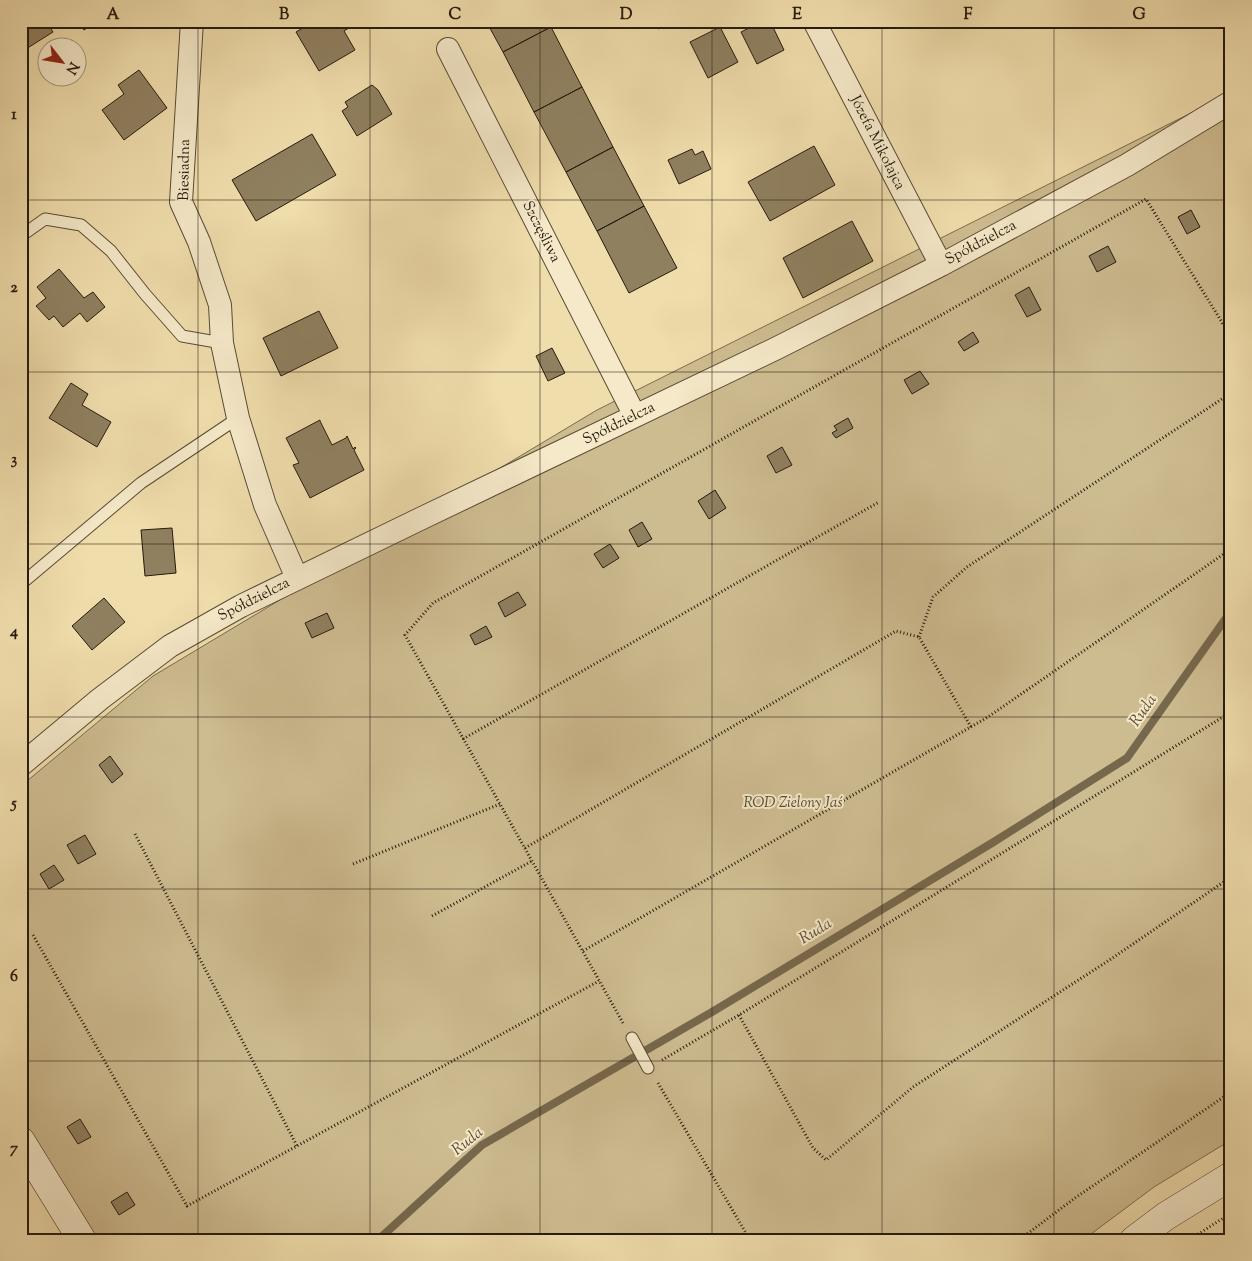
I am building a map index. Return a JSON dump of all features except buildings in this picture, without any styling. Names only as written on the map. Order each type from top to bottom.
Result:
[{"type":"street","name":"Biesiadna","points":[[192,21],[181,202],[199,242],[220,305],[222,343],[238,418],[264,505],[298,578]]},
{"type":"street","name":"Józefa Mikołajca","points":[[814,21],[940,265]]},
{"type":"street","name":"Szczęśliwa","points":[[448,48],[635,416]]},
{"type":"street","name":"Spółdzielcza","points":[[21,765],[100,699],[170,646],[241,606],[785,344],[1127,166],[1231,102]]},
{"type":"street","points":[[23,1148],[82,1240]]},
{"type":"street","points":[[1134,1240],[1166,1216],[1231,1176]]},
{"type":"lane","points":[[21,236],[45,219],[81,225],[111,252],[182,336],[222,343]]},
{"type":"lane","points":[[21,584],[142,483],[238,418]]},
{"type":"lane","points":[[632,1038],[648,1068]]},
{"type":"path","points":[[632,1038],[405,635],[433,603],[1146,198],[1231,337]]},
{"type":"path","points":[[919,637],[933,597],[967,567],[1231,392]]},
{"type":"path","points":[[463,739],[879,502]]},
{"type":"path","points":[[583,951],[988,718],[1231,549]]},
{"type":"path","points":[[525,848],[896,631],[919,637],[971,727]]},
{"type":"path","points":[[750,1240],[648,1068],[1231,712]]},
{"type":"path","points":[[353,864],[500,804]]},
{"type":"path","points":[[135,834],[297,1146]]},
{"type":"path","points":[[432,916],[532,861]]},
{"type":"path","points":[[739,1014],[813,1148],[826,1160],[913,1088],[1231,877]]},
{"type":"path","points":[[33,935],[187,1206],[600,981]]},
{"type":"path","points":[[1019,1240],[1075,1198],[1231,1092]]},
{"type":"path","points":[[1188,1240],[1231,1213]]},
{"type":"green space","name":"ROD Zielony Jaś","points":[[1231,93],[1231,1140],[1154,1187],[1083,1240],[82,1240],[21,1141],[21,786],[153,676],[597,410]]},
{"type":"waterway","name":"Ruda","points":[[378,1240],[482,1145],[712,1012],[992,843],[1127,758],[1231,611]]}]
